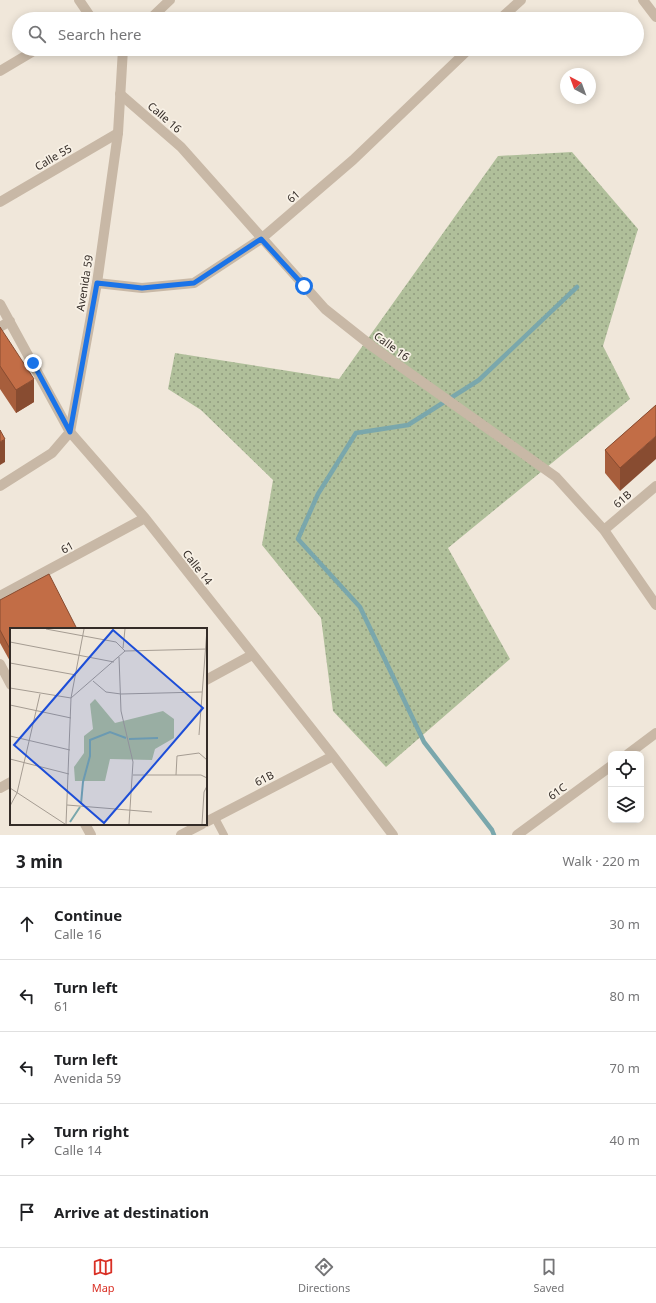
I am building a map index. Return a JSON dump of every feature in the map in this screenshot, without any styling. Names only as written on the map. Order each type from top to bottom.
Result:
[{"type":"street","points":[[78,0],[87,12]]},
{"type":"street","points":[[157,12],[170,0]]},
{"type":"street","points":[[508,12],[521,0]]},
{"type":"street","points":[[643,0],[656,17]]},
{"type":"street","points":[[0,71],[25,56]]},
{"type":"street","name":"Avenida 59","points":[[70,432],[97,283],[118,133],[123,56]]},
{"type":"street","name":"61","points":[[97,283],[142,288],[194,283],[261,239],[353,160],[462,56]]},
{"type":"street","name":"Calle 16","points":[[120,94],[181,147],[261,239],[325,309],[373,347],[556,477],[604,530],[656,605]]},
{"type":"street","name":"Calle 55","points":[[0,202],[118,133]]},
{"type":"street","name":"Calle 14","points":[[0,304],[70,432],[145,518],[333,756],[393,835]]},
{"type":"street","points":[[0,327],[10,322]]},
{"type":"street","points":[[0,486],[52,453],[70,432]]},
{"type":"street","name":"61B","points":[[604,530],[656,486]]},
{"type":"street","name":"61","points":[[0,596],[145,518]]},
{"type":"street","points":[[207,679],[252,655]]},
{"type":"street","points":[[0,664],[10,683]]},
{"type":"street","points":[[632,751],[656,733]]},
{"type":"street","name":"61B","points":[[210,820],[333,756]]},
{"type":"street","name":"61C","points":[[517,835],[608,768]]},
{"type":"street","points":[[0,788],[10,783]]},
{"type":"street","points":[[86,825],[91,835]]},
{"type":"street","points":[[181,835],[200,825]]},
{"type":"lane","points":[[210,820],[224,835]]},
{"type":"green space","points":[[572,152],[638,229],[603,346],[630,399],[448,548],[510,659],[386,767],[333,711],[321,618],[262,545],[273,480],[201,410],[168,389],[175,353],[339,379],[498,156]]},
{"type":"building","points":[[0,327],[34,379],[16,390],[0,366]]},
{"type":"building","points":[[656,405],[656,436],[620,468],[605,450]]},
{"type":"building","points":[[0,430],[5,439],[0,442]]},
{"type":"building","points":[[49,574],[76,628],[10,628],[10,649],[0,630],[0,600]]},
{"type":"waterway","points":[[494,835],[492,830],[424,742],[360,607],[298,539],[318,494],[356,433],[408,425],[479,380],[577,287]]},
{"type":"route","points":[[33,363],[70,432],[97,283],[142,288],[194,283],[261,239],[304,286]]}]
